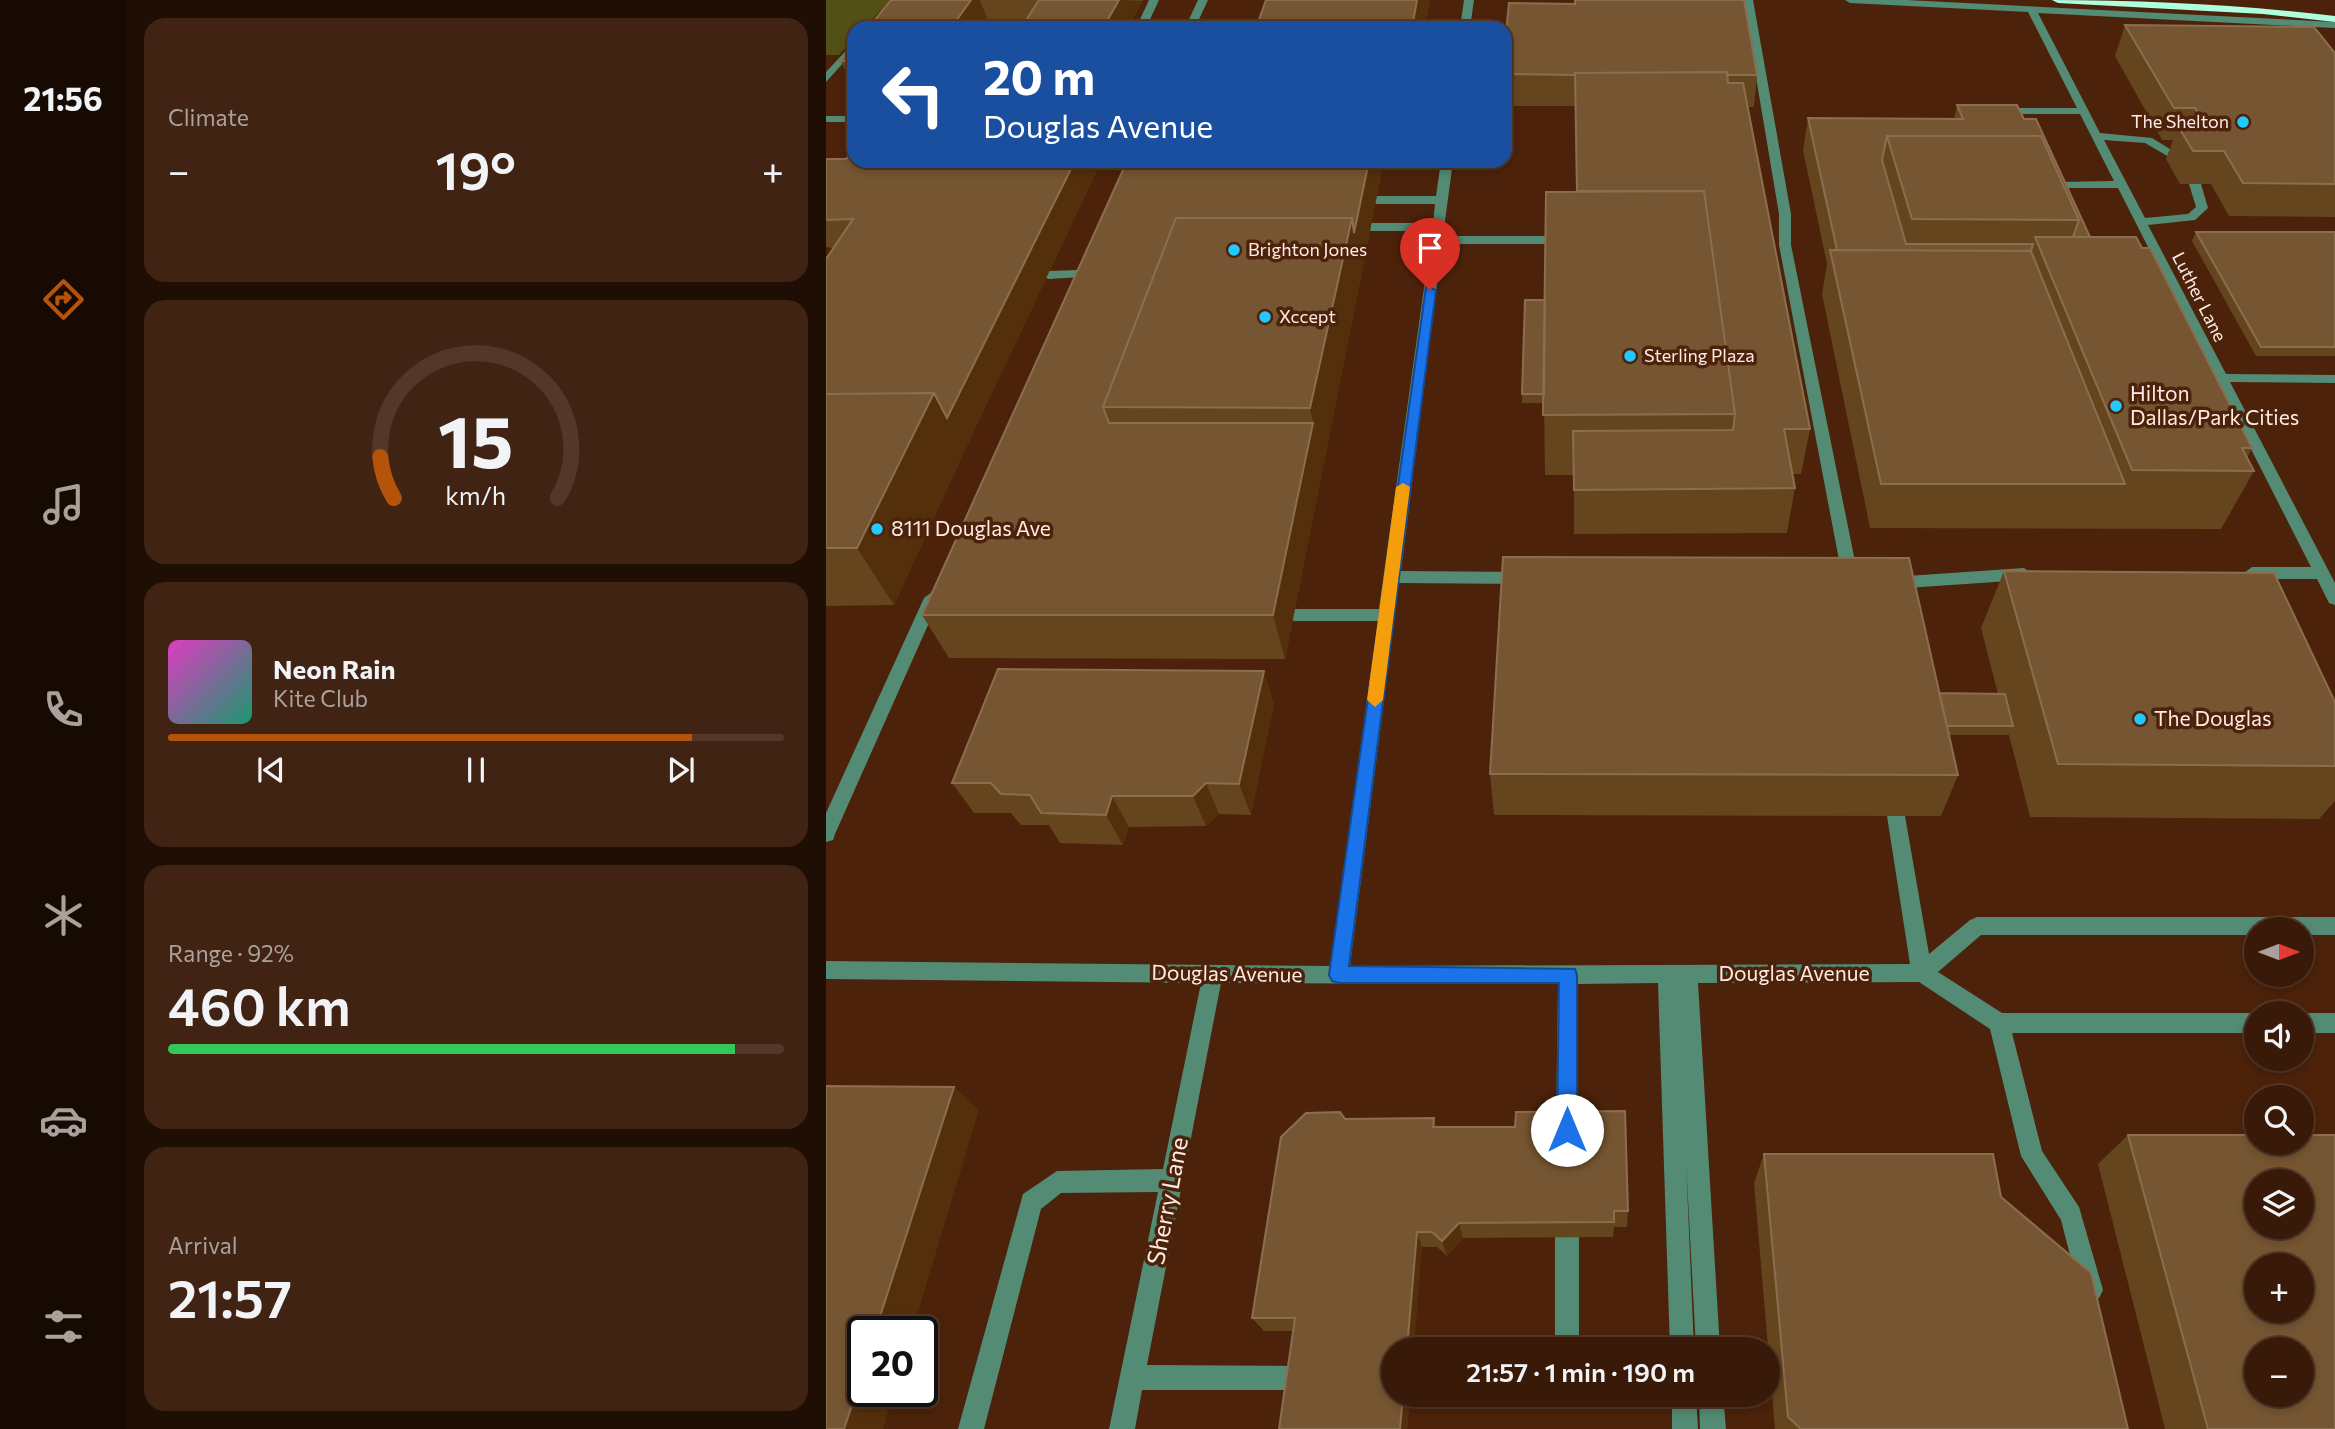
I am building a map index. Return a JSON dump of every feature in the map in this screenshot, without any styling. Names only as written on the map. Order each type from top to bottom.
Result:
[{"type":"highway","points":[[2058,0],[2263,11],[2335,19]]},
{"type":"street","points":[[1144,21],[1154,0]]},
{"type":"street","points":[[1193,21],[1203,0]]},
{"type":"street","points":[[1466,21],[1469,0]]},
{"type":"street","points":[[1748,0],[1785,214],[1786,245],[1855,584],[1921,583],[1990,574],[2045,574]]},
{"type":"street","points":[[1850,0],[2335,25]]},
{"type":"street","name":"Luther Lane","points":[[2032,11],[2141,222],[2161,274],[2221,378],[2335,599]]},
{"type":"street","points":[[827,76],[847,53]]},
{"type":"street","points":[[1982,112],[2083,111]]},
{"type":"street","points":[[826,119],[847,119]]},
{"type":"street","points":[[2097,136],[2148,140],[2180,159]]},
{"type":"street","points":[[1339,975],[1446,168]]},
{"type":"street","points":[[2072,210],[2056,184],[2122,185]]},
{"type":"street","points":[[2141,222],[2191,217],[2202,208],[2195,184]]},
{"type":"street","points":[[1376,200],[1442,200]]},
{"type":"street","points":[[1371,227],[1577,240]]},
{"type":"street","points":[[1048,275],[1079,274]]},
{"type":"street","points":[[2221,378],[2335,379]]},
{"type":"street","points":[[2239,573],[2322,573]]},
{"type":"street","points":[[1391,576],[1545,578]]},
{"type":"street","points":[[826,834],[941,578]]},
{"type":"street","points":[[1294,615],[1386,615]]},
{"type":"street","points":[[924,616],[945,616]]},
{"type":"street","points":[[1896,816],[1922,974],[1999,1023],[2244,1023]]},
{"type":"street","points":[[1922,974],[1977,926],[2335,926]]},
{"type":"street","name":"Douglas Avenue","points":[[826,970],[1339,975],[1922,974]]},
{"type":"street","name":"Sherry Lane","points":[[1122,1429],[1213,974]]},
{"type":"street","points":[[1677,974],[1682,1337]]},
{"type":"street","points":[[1677,974],[1707,1337]]},
{"type":"street","points":[[1567,1130],[1568,975]]},
{"type":"street","points":[[1999,1023],[2032,1156],[2071,1215],[2096,1308]]},
{"type":"street","points":[[2314,1023],[2335,1023]]},
{"type":"street","points":[[971,1429],[1031,1202],[1057,1182],[1172,1180]]},
{"type":"street","points":[[1567,1237],[1567,1337]]},
{"type":"street","points":[[1132,1377],[1299,1378]]},
{"type":"street","points":[[1684,1407],[1685,1429]]},
{"type":"street","points":[[1712,1407],[1713,1429]]},
{"type":"shaded area","points":[[826,0],[890,0],[870,21],[847,21],[847,46],[839,55],[826,55]]},
{"type":"building","points":[[891,0],[971,0],[956,21],[874,21]]},
{"type":"building","points":[[1039,0],[1119,0],[1107,21],[1026,21]]},
{"type":"building","points":[[1266,0],[1417,0],[1413,21],[1258,21]]},
{"type":"building","points":[[1575,0],[1744,0],[1757,75],[1727,75],[1727,72],[1512,74],[1512,21],[1507,21],[1509,3],[1575,4]]},
{"type":"building","name":"The Shelton","points":[[2125,25],[2314,27],[2335,53],[2335,184],[2243,183],[2224,151],[2193,151],[2178,126],[2206,127],[2195,108],[2174,108]]},
{"type":"building","points":[[1727,72],[1728,83],[1743,83],[1810,429],[1784,429],[1795,488],[1574,490],[1573,431],[1733,430],[1735,414],[1704,191],[1577,191],[1575,73]]},
{"type":"building","points":[[1957,105],[2017,105],[2024,119],[2036,119],[2090,237],[2073,237],[2079,220],[2041,136],[1887,136],[1882,160],[1906,244],[2033,244],[2031,251],[1837,250],[1808,118],[1963,119]]},
{"type":"building","points":[[1887,136],[2041,136],[2079,220],[1912,219]]},
{"type":"building","points":[[826,159],[846,159],[847,168],[1072,168],[947,418],[934,393],[826,394],[826,259],[853,219],[826,220]]},
{"type":"building","points":[[1124,168],[1368,168],[1354,233],[1352,218],[1176,218],[1103,407],[1109,423],[1313,423],[1273,615],[922,615]]},
{"type":"building","name":"Sterling Plaza","points":[[1704,191],[1735,414],[1543,415],[1546,192]]},
{"type":"building","points":[[1176,218],[1352,218],[1310,408],[1103,407]]},
{"type":"building","points":[[2196,232],[2335,232],[2335,347],[2261,347]]},
{"type":"building","points":[[2035,237],[2136,237],[2142,248],[2150,248],[2252,448],[2242,448],[2254,471],[2132,470]]},
{"type":"building","points":[[1830,250],[2031,251],[2125,484],[1881,484]]},
{"type":"building","points":[[1525,300],[1545,300],[1544,394],[1522,394]]},
{"type":"building","points":[[934,393],[857,548],[826,548],[826,394]]},
{"type":"building","points":[[1503,557],[1909,558],[1958,775],[1490,774]]},
{"type":"building","points":[[2004,571],[2274,573],[2335,702],[2335,766],[2058,764]]},
{"type":"building","points":[[998,669],[1264,671],[1239,784],[1206,783],[1193,796],[1112,796],[1106,815],[1041,813],[1030,795],[1001,794],[991,783],[952,783]]},
{"type":"building","points":[[1939,693],[2005,694],[2013,726],[1947,726]]},
{"type":"building","points":[[826,1086],[954,1087],[880,1316],[847,1316],[847,1407],[851,1407],[844,1429],[826,1429]]},
{"type":"building","points":[[1625,1111],[1628,1211],[1614,1211],[1614,1222],[1459,1223],[1442,1241],[1432,1232],[1417,1232],[1408,1337],[1381,1337],[1381,1407],[1402,1407],[1400,1429],[1279,1429],[1295,1318],[1252,1318],[1281,1137],[1306,1113],[1340,1112],[1345,1119],[1434,1118],[1433,1127],[1515,1127],[1516,1112]]},
{"type":"building","points":[[2128,1135],[2244,1135],[2244,1155],[2314,1155],[2314,1135],[2335,1135],[2335,1429],[2208,1429]]},
{"type":"building","points":[[1764,1154],[1993,1154],[2001,1197],[2091,1273],[2128,1429],[1801,1429],[1788,1417]]},
{"type":"slow traffic","points":[[1375,700],[1403,487]]},
{"type":"place","name":"The Shelton","points":[[2243,122]]},
{"type":"place","name":"Brighton Jones","points":[[1234,250]]},
{"type":"place","name":"Xccept","points":[[1265,317]]},
{"type":"place","name":"Sterling Plaza","points":[[1630,356]]},
{"type":"place","name":"Hilton Dallas/Park Cities","points":[[2116,406]]},
{"type":"place","name":"8111 Douglas Ave","points":[[877,529]]},
{"type":"place","name":"The Douglas","points":[[2140,719]]},
{"type":"route","points":[[1430,290],[1339,975],[1568,975],[1567,1130]]}]
